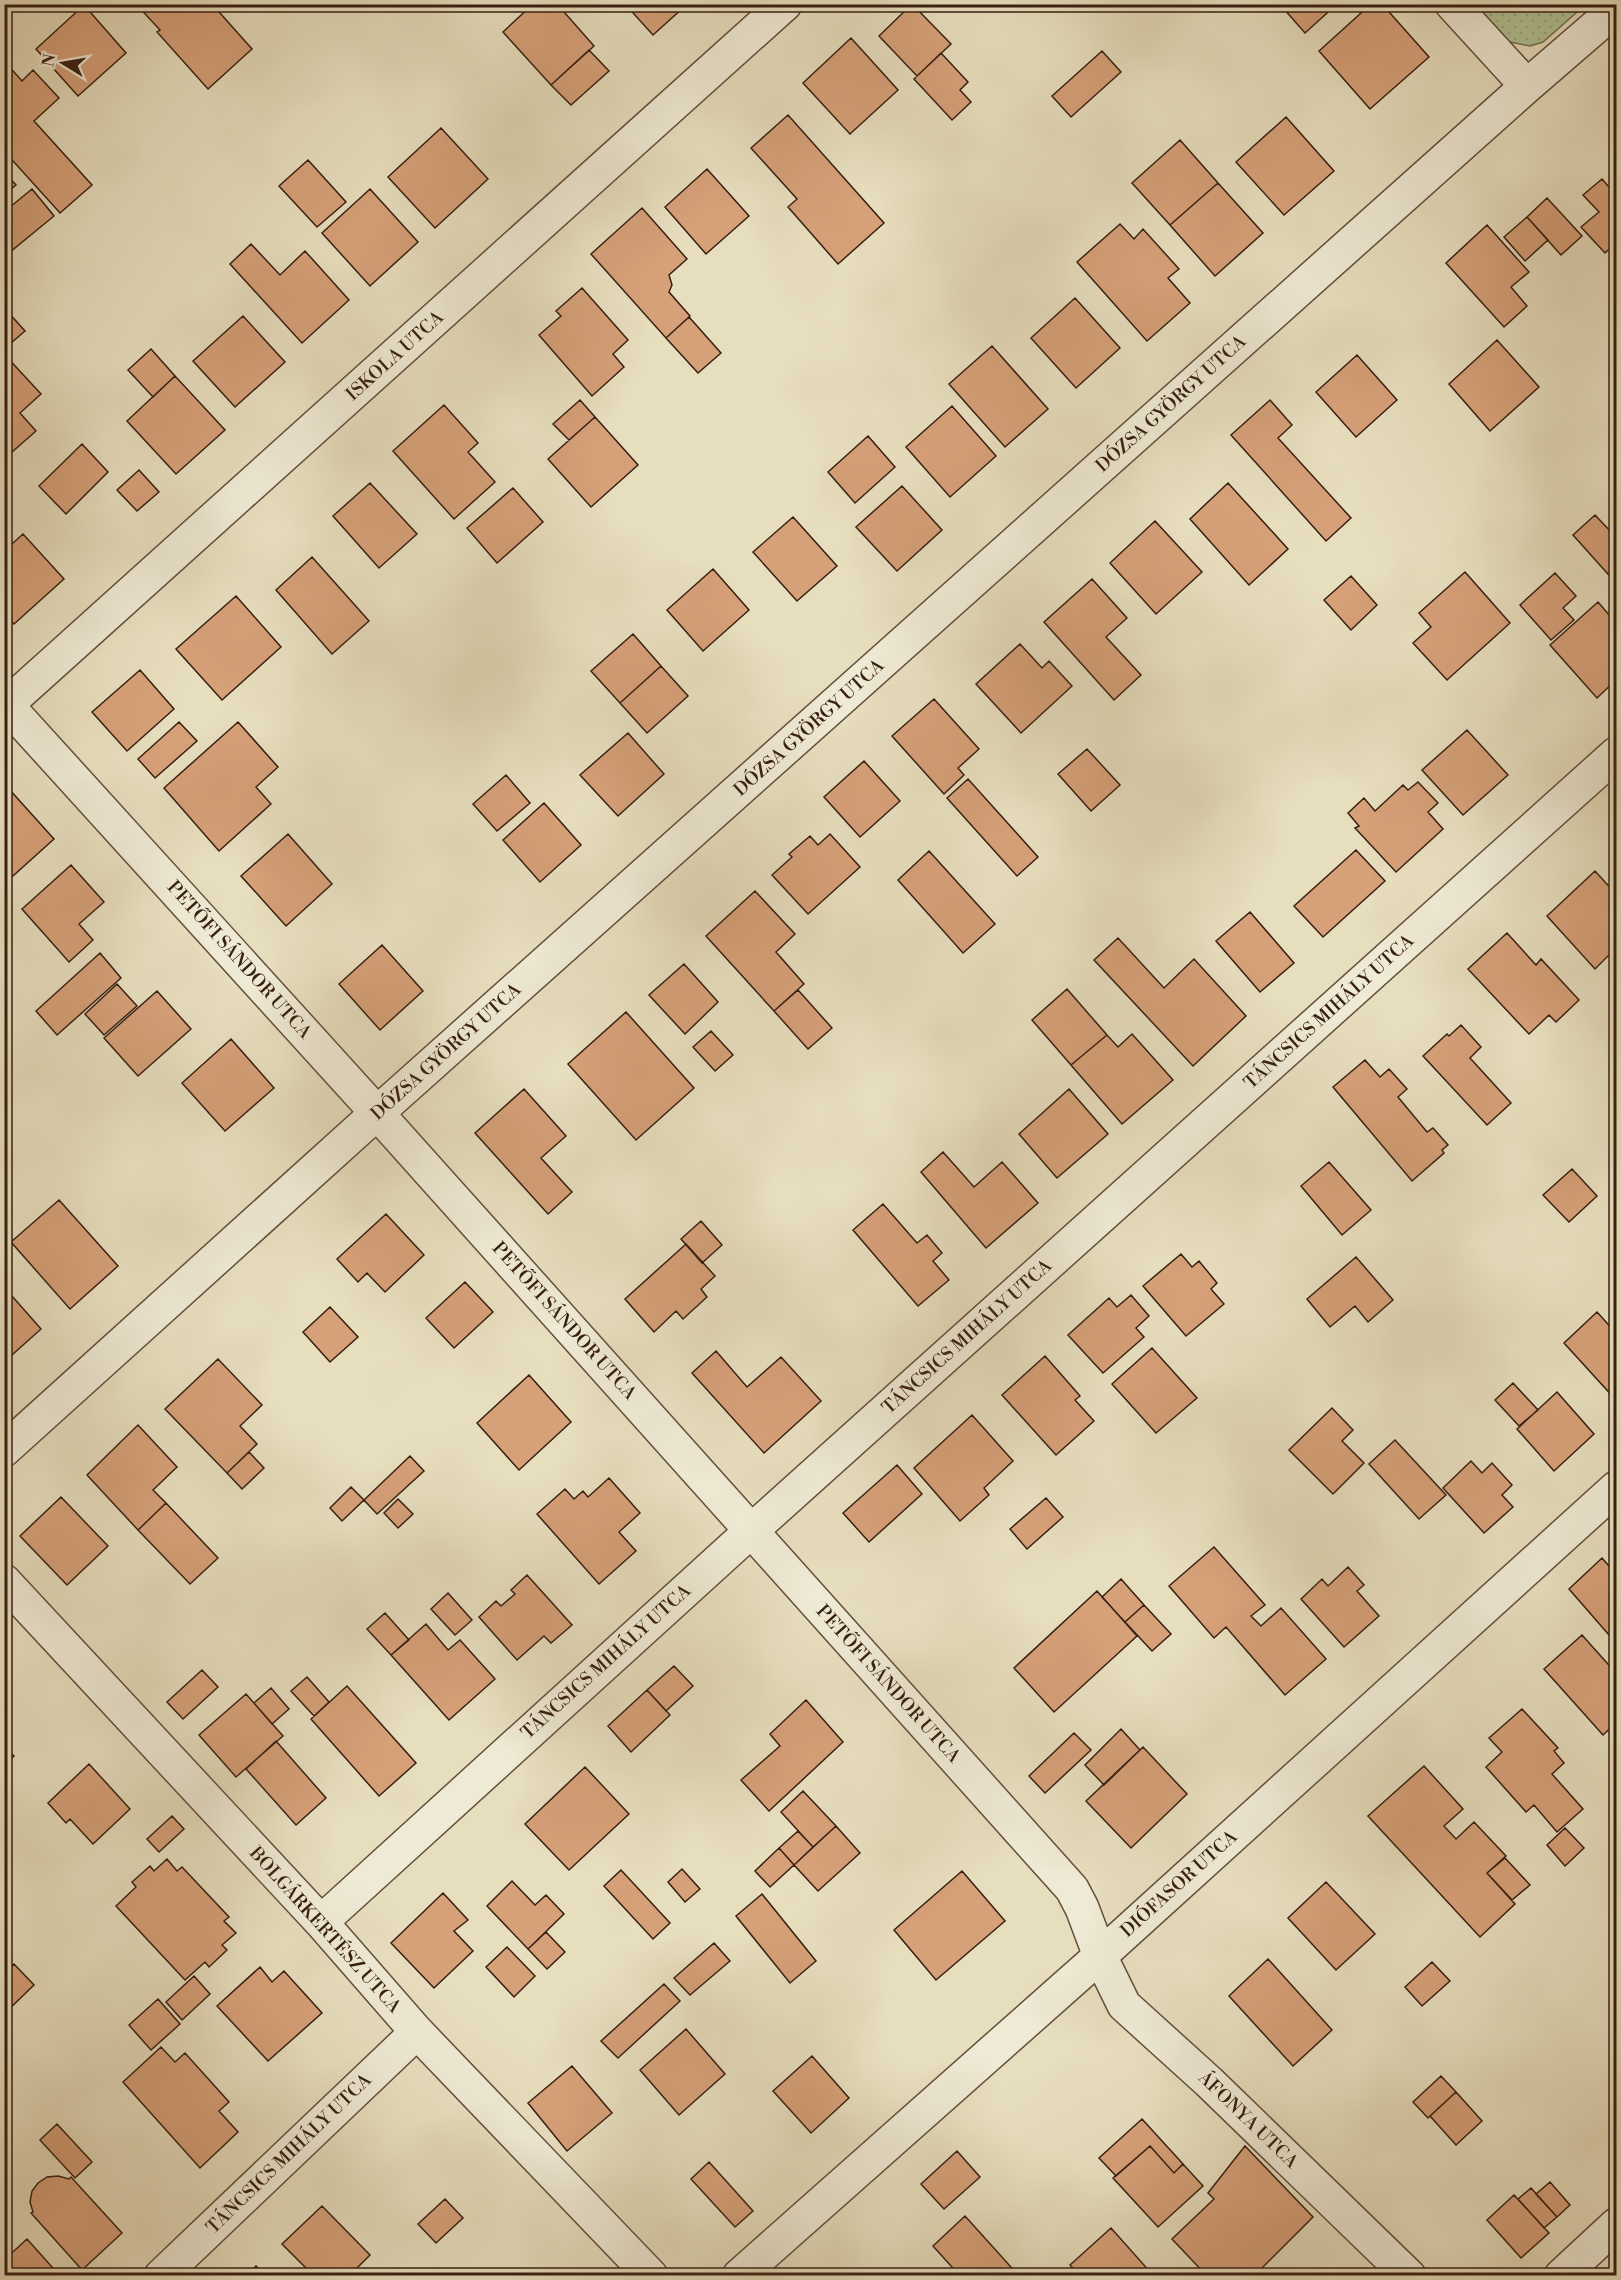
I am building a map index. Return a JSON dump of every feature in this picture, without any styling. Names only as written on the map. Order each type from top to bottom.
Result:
[{"type":"street","name":"ISKOLA UTCA","points":[[5,705],[785,4]]},
{"type":"street","points":[[1452,4],[1527,86]]},
{"type":"street","name":"DÓZSA GYÖRGY UTCA","points":[[4,1450],[377,1113],[1527,86],[1617,9]]},
{"type":"street","name":"PETŐFI SÁNDOR UTCA","points":[[5,705],[377,1113],[1072,1889],[1082,1908],[1100,1956]]},
{"type":"street","name":"TÁNCSICS MIHÁLY UTCA","points":[[321,1922],[751,1531],[1617,754]]},
{"type":"street","name":"DIÓFASOR UTCA","points":[[739,2276],[1100,1956],[1617,1488]]},
{"type":"street","name":"BOLGÁRKERTÉSZ UTCA","points":[[4,1581],[321,1922],[417,2032],[651,2276]]},
{"type":"street","name":"ÁFONYA UTCA","points":[[1100,1956],[1119,1997],[1130,2011],[1209,2082],[1409,2276]]},
{"type":"street","name":"TÁNCSICS MIHÁLY UTCA","points":[[161,2276],[417,2032]]},
{"type":"street","points":[[1561,2276],[1617,2225]]},
{"type":"green space","points":[[1465,5],[1585,5],[1543,42],[1530,46],[1500,40]]},
{"type":"building","points":[[136,4],[212,4],[252,49],[208,89],[157,32],[160,30]]},
{"type":"building","points":[[533,4],[557,4],[594,46],[551,85],[503,32]]},
{"type":"building","points":[[625,4],[684,4],[685,6],[653,35]]},
{"type":"building","points":[[912,4],[951,44],[917,76],[879,36]]},
{"type":"building","points":[[1289,4],[1337,4],[1305,33],[1284,9]]},
{"type":"building","points":[[1371,4],[1382,4],[1429,57],[1370,109],[1319,51]]},
{"type":"building","points":[[84,5],[126,53],[78,96],[36,49]]},
{"type":"building","points":[[851,38],[898,90],[850,134],[803,83]]},
{"type":"building","points":[[589,50],[609,71],[571,105],[551,85]]},
{"type":"building","points":[[1102,51],[1121,72],[1071,117],[1052,96]]},
{"type":"building","points":[[941,53],[968,82],[960,90],[971,102],[952,120],[914,79]]},
{"type":"building","points":[[6,63],[22,81],[33,70],[59,98],[34,121],[92,185],[60,213],[4,151]]},
{"type":"building","points":[[788,115],[884,223],[838,264],[788,207],[797,199],[751,148]]},
{"type":"building","points":[[1286,117],[1334,171],[1284,215],[1236,162]]},
{"type":"building","points":[[441,128],[488,179],[435,228],[388,177]]},
{"type":"building","points":[[1180,140],[1218,183],[1170,225],[1132,183]]},
{"type":"building","points":[[308,160],[346,202],[317,227],[279,186]]},
{"type":"building","points":[[707,169],[749,216],[706,254],[665,207]]},
{"type":"building","points":[[4,172],[16,185],[4,195]]},
{"type":"building","points":[[1602,179],[1616,195],[1616,243],[1605,253],[1581,227],[1599,212],[1583,195]]},
{"type":"building","points":[[1218,183],[1263,233],[1215,276],[1170,225]]},
{"type":"building","points":[[32,189],[54,216],[4,257],[4,212]]},
{"type":"building","points":[[370,189],[418,242],[370,286],[322,233]]},
{"type":"building","points":[[1547,198],[1582,236],[1561,255],[1527,217]]},
{"type":"building","points":[[642,208],[687,259],[669,275],[672,285],[669,292],[690,316],[666,338],[591,254]]},
{"type":"building","points":[[1527,217],[1548,240],[1525,261],[1504,237]]},
{"type":"building","points":[[1120,224],[1134,239],[1143,229],[1179,269],[1168,278],[1190,303],[1147,341],[1077,262]]},
{"type":"building","points":[[1487,225],[1529,272],[1511,287],[1527,306],[1504,327],[1446,263]]},
{"type":"building","points":[[251,244],[280,275],[305,251],[349,300],[302,343],[230,264]]},
{"type":"building","points":[[582,288],[628,340],[613,354],[624,367],[592,396],[539,335],[561,316],[556,311]]},
{"type":"building","points":[[1075,298],[1120,348],[1076,388],[1031,338]]},
{"type":"building","points":[[7,311],[25,331],[4,349],[4,313]]},
{"type":"building","points":[[243,316],[285,362],[235,407],[193,361]]},
{"type":"building","points":[[689,317],[721,353],[698,373],[666,338]]},
{"type":"building","points":[[1497,340],[1539,387],[1490,431],[1449,384]]},
{"type":"building","points":[[992,346],[1048,409],[1005,447],[949,384]]},
{"type":"building","points":[[151,349],[175,376],[153,397],[128,370]]},
{"type":"building","points":[[4,354],[41,394],[20,413],[36,431],[4,459]]},
{"type":"building","points":[[1357,355],[1397,400],[1356,437],[1316,392]]},
{"type":"building","points":[[175,376],[225,430],[176,474],[127,421]]},
{"type":"building","points":[[580,400],[595,417],[569,440],[553,424]]},
{"type":"building","points":[[1270,400],[1292,425],[1278,438],[1351,518],[1326,541],[1231,435]]},
{"type":"building","points":[[444,405],[478,443],[468,452],[495,482],[454,519],[393,451]]},
{"type":"building","points":[[952,406],[996,456],[950,497],[906,447]]},
{"type":"building","points":[[595,417],[638,465],[591,507],[548,459]]},
{"type":"building","points":[[868,436],[895,467],[855,503],[828,472]]},
{"type":"building","points":[[82,444],[108,472],[66,514],[39,486]]},
{"type":"building","points":[[139,470],[159,492],[137,511],[117,490]]},
{"type":"building","points":[[370,483],[417,534],[379,568],[333,516]]},
{"type":"building","points":[[1228,483],[1288,549],[1249,585],[1190,519]]},
{"type":"building","points":[[902,486],[942,530],[897,571],[856,527]]},
{"type":"building","points":[[513,488],[543,522],[497,563],[467,528]]},
{"type":"building","points":[[1595,515],[1613,534],[1616,530],[1616,583],[1573,535]]},
{"type":"building","points":[[793,517],[837,566],[797,601],[753,552]]},
{"type":"building","points":[[1155,521],[1202,572],[1156,614],[1110,563]]},
{"type":"building","points":[[23,534],[64,579],[14,624],[4,613],[4,551]]},
{"type":"building","points":[[312,557],[369,621],[332,654],[276,590]]},
{"type":"building","points":[[713,569],[749,610],[703,651],[667,610]]},
{"type":"building","points":[[1465,572],[1510,623],[1447,680],[1413,643],[1431,627],[1419,613]]},
{"type":"building","points":[[1555,573],[1576,596],[1563,608],[1574,620],[1551,640],[1520,605]]},
{"type":"building","points":[[1351,576],[1377,605],[1351,630],[1324,600]]},
{"type":"building","points":[[1092,579],[1127,618],[1106,637],[1141,675],[1114,700],[1044,622]]},
{"type":"building","points":[[236,596],[281,647],[222,700],[176,649]]},
{"type":"building","points":[[1598,602],[1616,623],[1616,680],[1597,698],[1550,645]]},
{"type":"building","points":[[633,634],[661,666],[620,703],[591,671]]},
{"type":"building","points":[[1020,644],[1042,668],[1049,661],[1072,686],[1021,733],[976,684]]},
{"type":"building","points":[[661,666],[688,696],[647,733],[620,703]]},
{"type":"building","points":[[140,670],[174,709],[127,751],[92,712]]},
{"type":"building","points":[[934,699],[979,749],[958,768],[964,775],[944,794],[892,736]]},
{"type":"building","points":[[179,722],[197,741],[155,778],[138,759]]},
{"type":"building","points":[[238,722],[278,767],[256,787],[271,804],[219,851],[164,788]]},
{"type":"building","points":[[1467,730],[1508,775],[1463,815],[1422,770]]},
{"type":"building","points":[[628,733],[664,774],[618,816],[580,775]]},
{"type":"building","points":[[1087,749],[1120,785],[1091,811],[1058,774]]},
{"type":"building","points":[[864,761],[900,801],[860,837],[824,797]]},
{"type":"building","points":[[506,775],[530,803],[497,831],[473,804]]},
{"type":"building","points":[[968,779],[1038,857],[1017,876],[947,798]]},
{"type":"building","points":[[1418,782],[1438,803],[1428,812],[1443,829],[1396,872],[1355,828],[1359,826],[1348,813],[1364,798],[1375,811],[1403,785],[1408,790]]},
{"type":"building","points":[[9,789],[54,839],[4,884],[4,793]]},
{"type":"building","points":[[544,803],[581,845],[540,882],[503,840]]},
{"type":"building","points":[[288,834],[332,884],[286,926],[241,876]]},
{"type":"building","points":[[830,834],[860,867],[808,914],[772,875],[792,857],[789,854],[810,836],[818,845]]},
{"type":"building","points":[[1356,850],[1385,881],[1323,937],[1294,906]]},
{"type":"building","points":[[929,851],[995,924],[963,953],[898,880]]},
{"type":"building","points":[[71,865],[104,902],[79,924],[93,940],[69,962],[22,909]]},
{"type":"building","points":[[1595,871],[1616,894],[1616,948],[1595,969],[1547,916]]},
{"type":"building","points":[[755,891],[795,934],[776,952],[804,984],[774,1011],[706,936]]},
{"type":"building","points":[[1250,912],[1294,963],[1260,992],[1216,941]]},
{"type":"building","points":[[1507,933],[1536,965],[1541,959],[1579,1000],[1556,1022],[1549,1015],[1529,1034],[1468,969]]},
{"type":"building","points":[[1118,938],[1164,988],[1194,959],[1246,1016],[1193,1066],[1094,960]]},
{"type":"building","points":[[382,945],[423,991],[380,1030],[339,984]]},
{"type":"building","points":[[100,953],[121,978],[57,1035],[36,1011]]},
{"type":"building","points":[[684,964],[718,1002],[685,1034],[649,995]]},
{"type":"building","points":[[117,984],[137,1006],[104,1035],[85,1014]]},
{"type":"building","points":[[1067,989],[1107,1035],[1071,1065],[1032,1020]]},
{"type":"building","points":[[798,990],[832,1028],[808,1049],[774,1011]]},
{"type":"building","points":[[157,991],[191,1029],[138,1076],[104,1038]]},
{"type":"building","points":[[626,1012],[694,1088],[636,1140],[568,1064]]},
{"type":"building","points":[[1461,1025],[1481,1047],[1470,1058],[1511,1103],[1487,1125],[1423,1056],[1447,1034],[1449,1036]]},
{"type":"building","points":[[711,1031],[733,1055],[715,1071],[693,1047]]},
{"type":"building","points":[[1132,1034],[1173,1080],[1122,1124],[1071,1065],[1107,1035],[1118,1047]]},
{"type":"building","points":[[231,1039],[274,1088],[225,1131],[182,1083]]},
{"type":"building","points":[[1365,1060],[1380,1077],[1389,1069],[1407,1089],[1398,1097],[1427,1132],[1433,1128],[1448,1145],[1442,1150],[1444,1153],[1412,1181],[1333,1087]]},
{"type":"building","points":[[524,1089],[566,1136],[541,1158],[572,1192],[548,1214],[475,1133]]},
{"type":"building","points":[[1069,1089],[1108,1134],[1057,1178],[1019,1134]]},
{"type":"building","points":[[943,1152],[974,1187],[1002,1162],[1038,1203],[986,1248],[921,1172]]},
{"type":"building","points":[[1329,1162],[1371,1210],[1342,1235],[1301,1186]]},
{"type":"building","points":[[1572,1169],[1597,1196],[1569,1222],[1543,1195]]},
{"type":"building","points":[[59,1200],[118,1266],[70,1309],[11,1242]]},
{"type":"building","points":[[883,1204],[917,1243],[927,1235],[942,1253],[933,1261],[949,1280],[918,1306],[853,1230]]},
{"type":"building","points":[[386,1214],[424,1255],[385,1292],[367,1273],[358,1282],[337,1259]]},
{"type":"building","points":[[701,1221],[722,1245],[702,1263],[681,1239]]},
{"type":"building","points":[[686,1244],[715,1276],[701,1289],[707,1297],[683,1319],[676,1311],[654,1332],[625,1299]]},
{"type":"building","points":[[1181,1254],[1192,1267],[1199,1261],[1217,1283],[1211,1289],[1224,1304],[1186,1336],[1143,1286]]},
{"type":"building","points":[[1356,1257],[1393,1300],[1368,1322],[1355,1306],[1330,1327],[1307,1299]]},
{"type":"building","points":[[465,1282],[493,1312],[454,1348],[426,1318]]},
{"type":"building","points":[[4,1287],[41,1329],[4,1362]]},
{"type":"building","points":[[1131,1295],[1149,1316],[1136,1328],[1144,1337],[1103,1373],[1068,1335],[1109,1298],[1117,1307]]},
{"type":"building","points":[[330,1307],[358,1337],[330,1362],[303,1332]]},
{"type":"building","points":[[1597,1312],[1616,1333],[1616,1400],[1564,1343]]},
{"type":"building","points":[[1152,1348],[1197,1398],[1156,1433],[1112,1384]]},
{"type":"building","points":[[716,1351],[747,1387],[781,1357],[821,1401],[764,1453],[692,1373]]},
{"type":"building","points":[[1045,1356],[1080,1396],[1075,1400],[1094,1421],[1056,1455],[1002,1395]]},
{"type":"building","points":[[218,1359],[262,1405],[240,1426],[257,1444],[227,1473],[165,1409]]},
{"type":"building","points":[[529,1375],[571,1422],[519,1470],[477,1423]]},
{"type":"building","points":[[1513,1383],[1538,1410],[1519,1426],[1495,1400]]},
{"type":"building","points":[[1557,1392],[1594,1434],[1554,1471],[1517,1429]]},
{"type":"building","points":[[1332,1408],[1353,1430],[1342,1441],[1364,1463],[1333,1494],[1289,1450]]},
{"type":"building","points":[[972,1415],[1013,1461],[984,1488],[989,1495],[960,1521],[914,1468]]},
{"type":"building","points":[[138,1425],[177,1467],[153,1490],[166,1503],[138,1530],[87,1475]]},
{"type":"building","points":[[1395,1440],[1446,1495],[1419,1519],[1369,1464]]},
{"type":"building","points":[[249,1452],[264,1468],[242,1489],[227,1473]]},
{"type":"building","points":[[410,1456],[424,1471],[377,1514],[364,1500]]},
{"type":"building","points":[[1471,1461],[1482,1473],[1492,1463],[1512,1485],[1502,1495],[1513,1507],[1484,1533],[1443,1488]]},
{"type":"building","points":[[897,1465],[922,1494],[869,1542],[843,1513]]},
{"type":"building","points":[[609,1478],[640,1513],[619,1532],[636,1551],[599,1584],[537,1514],[565,1489],[574,1499],[583,1491],[588,1497]]},
{"type":"building","points":[[351,1487],[364,1500],[342,1521],[330,1508]]},
{"type":"building","points":[[61,1497],[108,1546],[67,1585],[20,1536]]},
{"type":"building","points":[[1046,1498],[1063,1517],[1027,1549],[1010,1529]]},
{"type":"building","points":[[398,1499],[413,1514],[398,1528],[384,1513]]},
{"type":"building","points":[[166,1503],[218,1558],[190,1584],[138,1530]]},
{"type":"building","points":[[1214,1547],[1265,1605],[1251,1616],[1261,1626],[1281,1608],[1326,1659],[1285,1695],[1226,1627],[1214,1638],[1169,1586]]},
{"type":"building","points":[[1602,1558],[1616,1574],[1616,1643],[1569,1589]]},
{"type":"building","points":[[1348,1567],[1364,1585],[1357,1591],[1379,1616],[1344,1647],[1301,1599],[1322,1579],[1328,1586]]},
{"type":"building","points":[[527,1575],[572,1625],[551,1643],[544,1636],[517,1660],[479,1617],[496,1601],[501,1606],[515,1594],[511,1590]]},
{"type":"building","points":[[1121,1579],[1144,1605],[1125,1622],[1102,1597]]},
{"type":"building","points":[[1097,1591],[1137,1636],[1054,1712],[1014,1668]]},
{"type":"building","points":[[448,1593],[472,1620],[455,1635],[431,1609]]},
{"type":"building","points":[[1144,1605],[1171,1634],[1152,1651],[1125,1622]]},
{"type":"building","points":[[385,1613],[409,1640],[391,1655],[367,1629]]},
{"type":"building","points":[[426,1624],[448,1650],[460,1640],[495,1679],[449,1720],[391,1655]]},
{"type":"building","points":[[1582,1635],[1616,1673],[1616,1723],[1603,1735],[1544,1669]]},
{"type":"building","points":[[674,1666],[693,1686],[666,1711],[647,1690]]},
{"type":"building","points":[[202,1670],[218,1687],[183,1719],[167,1702]]},
{"type":"building","points":[[307,1677],[329,1702],[314,1716],[291,1691]]},
{"type":"building","points":[[347,1686],[416,1763],[379,1796],[311,1719]]},
{"type":"building","points":[[271,1688],[289,1709],[272,1724],[254,1703]]},
{"type":"building","points":[[647,1690],[670,1715],[631,1752],[608,1726]]},
{"type":"building","points":[[246,1694],[283,1736],[236,1777],[199,1735]]},
{"type":"building","points":[[806,1700],[843,1742],[769,1811],[741,1780],[780,1746],[770,1734]]},
{"type":"building","points":[[1522,1709],[1558,1748],[1554,1751],[1564,1763],[1552,1774],[1583,1809],[1557,1832],[1534,1805],[1526,1812],[1486,1767],[1502,1752],[1489,1738]]},
{"type":"building","points":[[1121,1729],[1140,1750],[1104,1785],[1085,1765]]},
{"type":"building","points":[[1074,1733],[1091,1750],[1045,1793],[1029,1776]]},
{"type":"building","points":[[276,1741],[326,1798],[296,1825],[246,1769]]},
{"type":"building","points":[[4,1746],[14,1756],[4,1765]]},
{"type":"building","points":[[1143,1747],[1187,1794],[1131,1848],[1086,1801]]},
{"type":"building","points":[[89,1764],[130,1809],[93,1844],[70,1819],[66,1823],[48,1803]]},
{"type":"building","points":[[1424,1766],[1463,1809],[1444,1826],[1456,1839],[1474,1822],[1506,1856],[1487,1873],[1515,1904],[1480,1937],[1368,1816]]},
{"type":"building","points":[[585,1767],[629,1814],[569,1870],[525,1824]]},
{"type":"building","points":[[803,1791],[836,1826],[813,1847],[781,1812]]},
{"type":"building","points":[[172,1816],[184,1829],[159,1852],[147,1839]]},
{"type":"building","points":[[836,1826],[860,1853],[818,1891],[794,1865]]},
{"type":"building","points":[[1565,1828],[1584,1848],[1565,1866],[1547,1845]]},
{"type":"building","points":[[798,1831],[813,1847],[794,1865],[779,1848]]},
{"type":"building","points":[[779,1848],[794,1865],[770,1887],[755,1871]]},
{"type":"building","points":[[1505,1858],[1530,1885],[1512,1900],[1487,1873]]},
{"type":"building","points":[[167,1859],[177,1871],[182,1867],[229,1917],[224,1921],[236,1933],[222,1945],[227,1950],[209,1967],[205,1962],[185,1980],[116,1906],[136,1887],[132,1882],[150,1866],[154,1871]]},
{"type":"building","points":[[682,1869],[700,1889],[685,1902],[668,1882]]},
{"type":"building","points":[[621,1870],[670,1923],[653,1939],[604,1886]]},
{"type":"building","points":[[962,1871],[1005,1921],[936,1980],[894,1930]]},
{"type":"building","points":[[512,1881],[535,1905],[546,1895],[564,1914],[528,1949],[487,1906]]},
{"type":"building","points":[[1326,1882],[1375,1934],[1336,1970],[1288,1918]]},
{"type":"building","points":[[443,1893],[468,1920],[454,1931],[473,1951],[434,1988],[391,1943]]},
{"type":"building","points":[[762,1894],[816,1961],[790,1983],[736,1916]]},
{"type":"building","points":[[546,1932],[565,1952],[547,1969],[528,1949]]},
{"type":"building","points":[[714,1943],[730,1961],[690,1995],[674,1978]]},
{"type":"building","points":[[507,1947],[535,1976],[514,1997],[486,1967]]},
{"type":"building","points":[[1268,1959],[1332,2030],[1293,2066],[1229,1996]]},
{"type":"building","points":[[1432,1962],[1450,1981],[1422,2006],[1405,1987]]},
{"type":"building","points":[[14,1964],[34,1985],[5,2013],[4,1973]]},
{"type":"building","points":[[260,1967],[272,1982],[284,1971],[322,2013],[268,2061],[217,2006]]},
{"type":"building","points":[[194,1976],[210,1994],[182,2020],[166,2002]]},
{"type":"building","points":[[664,1984],[680,2001],[618,2058],[601,2041]]},
{"type":"building","points":[[158,1999],[180,2024],[151,2050],[129,2025]]},
{"type":"building","points":[[686,2029],[725,2074],[679,2115],[640,2070]]},
{"type":"building","points":[[161,2047],[175,2062],[185,2053],[229,2102],[219,2111],[238,2132],[200,2168],[123,2082]]},
{"type":"building","points":[[812,2056],[849,2098],[811,2133],[773,2091]]},
{"type":"building","points":[[572,2066],[612,2113],[567,2151],[528,2103]]},
{"type":"building","points":[[1441,2076],[1456,2092],[1428,2118],[1413,2102]]},
{"type":"building","points":[[1456,2092],[1482,2121],[1456,2145],[1430,2116]]},
{"type":"building","points":[[1142,2119],[1183,2164],[1174,2173],[1150,2146],[1116,2176],[1099,2158]]},
{"type":"building","points":[[57,2124],[92,2162],[75,2178],[40,2140]]},
{"type":"building","points":[[1150,2146],[1174,2173],[1183,2164],[1203,2186],[1158,2227],[1113,2178]]},
{"type":"building","points":[[1245,2146],[1313,2217],[1254,2276],[1207,2276],[1172,2239],[1214,2199],[1208,2193]]},
{"type":"building","points":[[957,2151],[980,2177],[944,2209],[921,2184]]},
{"type":"building","points":[[709,2162],[753,2211],[735,2227],[691,2179]]},
{"type":"building","points":[[58,2176],[69,2179],[71,2177],[122,2233],[82,2270],[31,2213],[33,2212],[30,2202],[32,2191],[47,2177]]},
{"type":"building","points":[[1550,2182],[1570,2205],[1557,2217],[1536,2194]]},
{"type":"building","points":[[1531,2188],[1557,2217],[1544,2228],[1518,2199]]},
{"type":"building","points":[[1514,2195],[1549,2233],[1521,2258],[1487,2220]]},
{"type":"building","points":[[445,2199],[463,2218],[436,2243],[418,2224]]},
{"type":"building","points":[[322,2206],[370,2255],[349,2276],[314,2276],[282,2244]]},
{"type":"building","points":[[965,2216],[1019,2276],[960,2276],[933,2246]]},
{"type":"building","points":[[1111,2228],[1152,2274],[1151,2276],[1080,2276],[1070,2265]]},
{"type":"building","points":[[27,2239],[60,2276],[4,2276],[4,2260]]},
{"type":"building","points":[[256,2266],[266,2276],[246,2276]]}]
